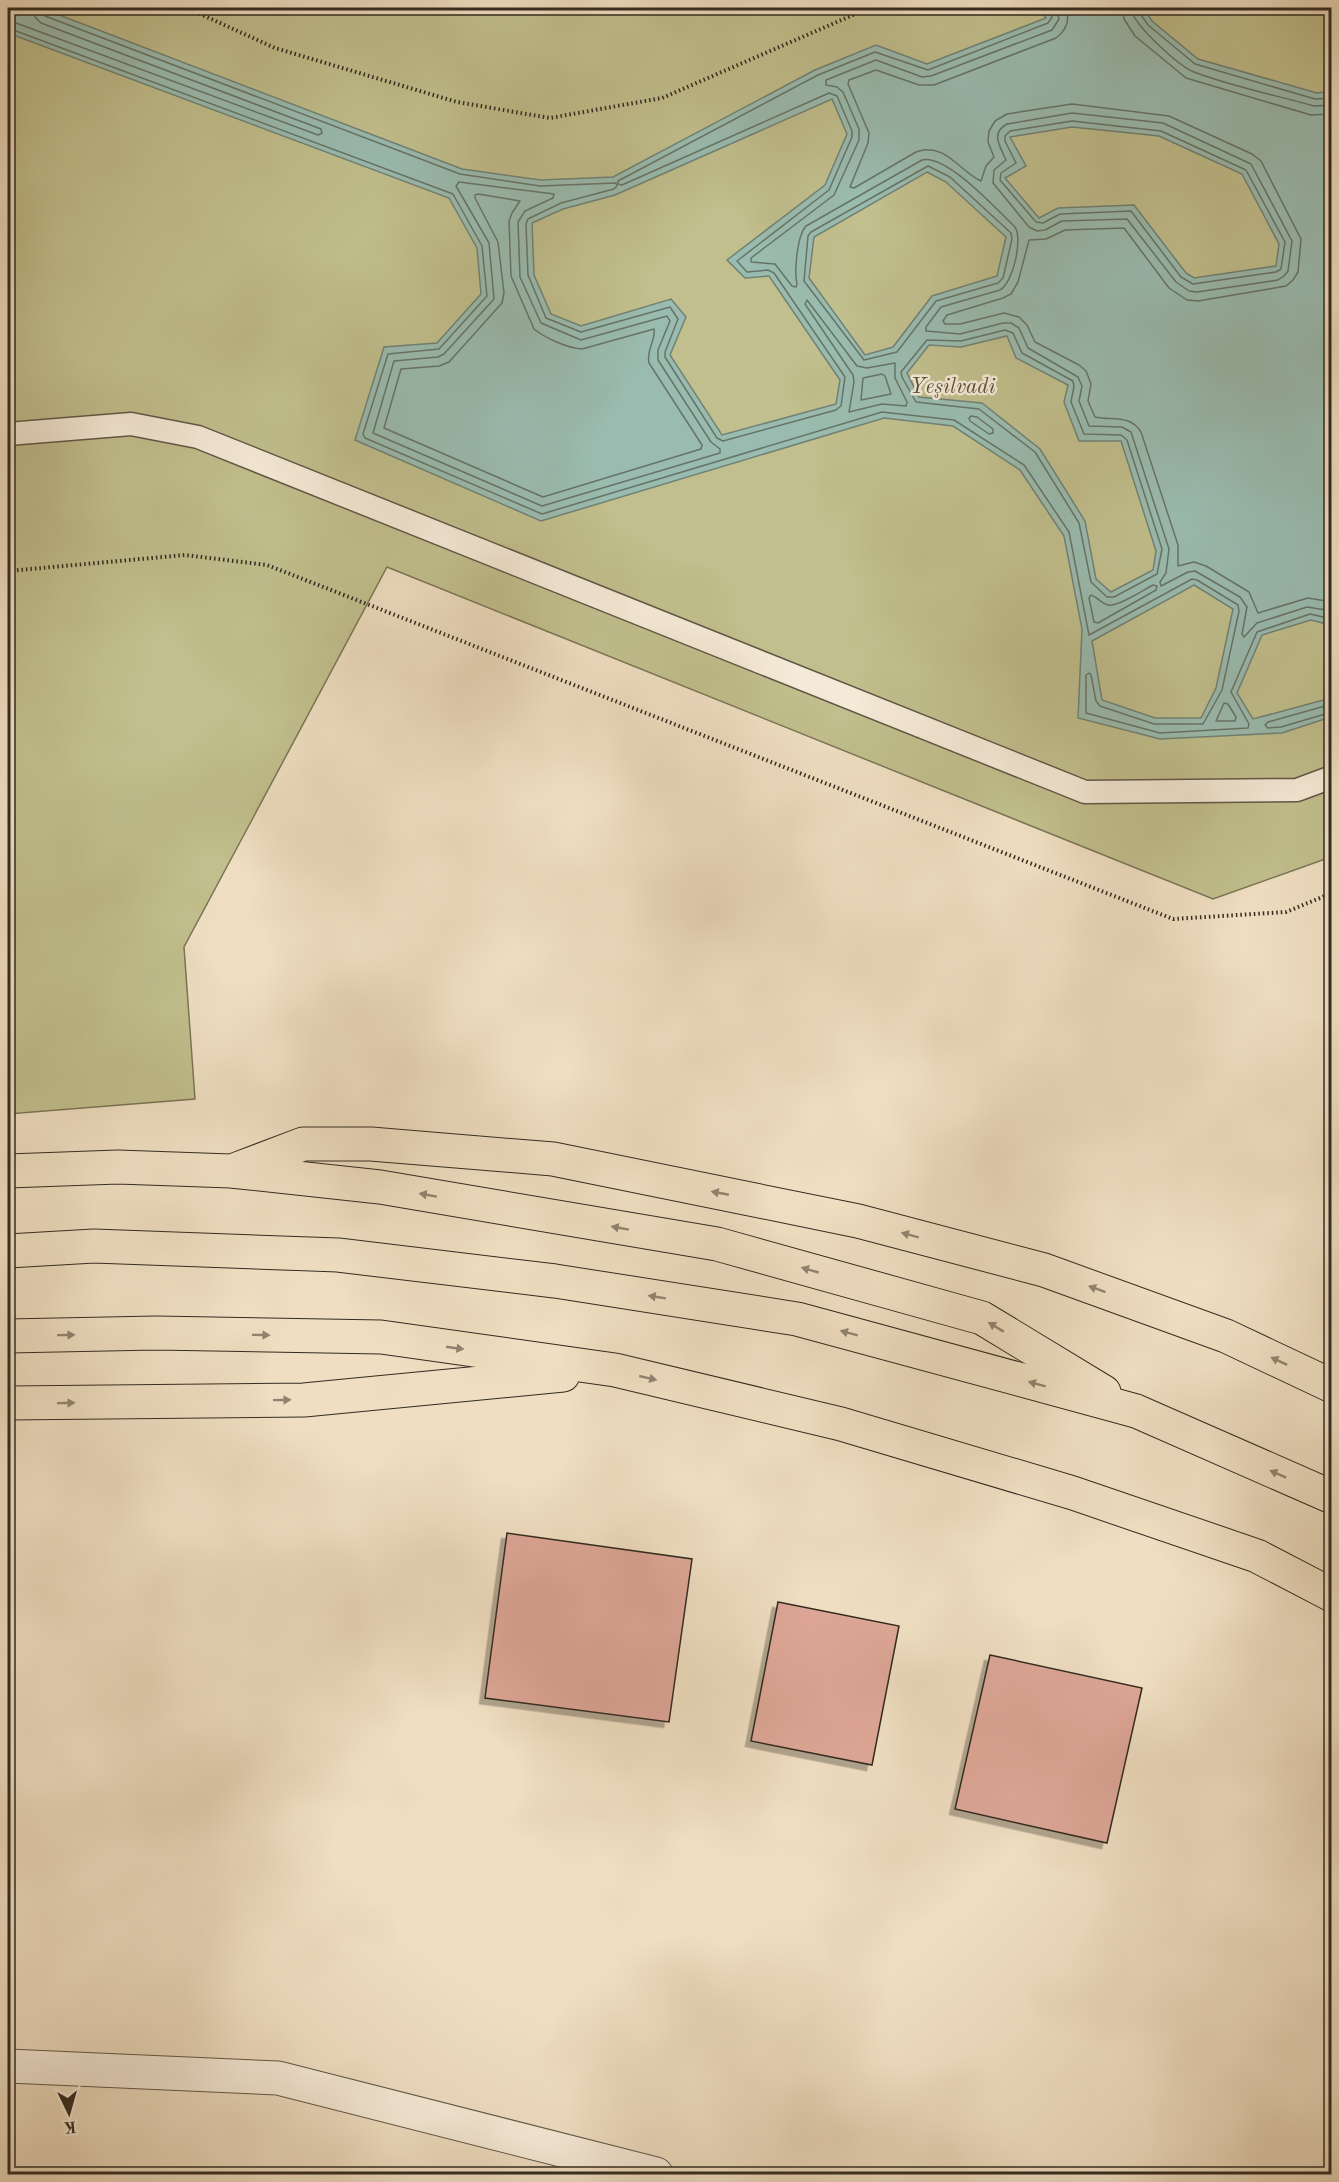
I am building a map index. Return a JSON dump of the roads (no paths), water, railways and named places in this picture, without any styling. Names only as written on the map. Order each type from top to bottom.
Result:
[{"type":"main road","points":[[231,1171],[303,1144],[371,1144],[564,1161],[858,1221],[1044,1270],[1226,1336],[1332,1386]]},
{"type":"main road","points":[[8,1171],[118,1167],[231,1171],[380,1187],[717,1244],[982,1318],[1136,1411],[1332,1497]]},
{"type":"main road","points":[[8,1251],[94,1246],[338,1255],[555,1281],[797,1319],[1136,1411]]},
{"type":"main road","points":[[8,1336],[156,1333],[381,1337],[615,1370],[841,1424],[1073,1493],[1257,1556],[1332,1595]]},
{"type":"main road","points":[[8,1403],[304,1400],[615,1370]]},
{"type":"street","points":[[8,2066],[278,2078],[656,2175]]},
{"type":"lane","points":[[8,434],[131,424],[198,437],[1085,792],[1297,790],[1332,777]]},
{"type":"water","points":[[8,8],[41,8],[462,169],[541,180],[613,177],[815,70],[876,45],[927,64],[1046,18],[1039,8],[1119,8],[1121,10],[1143,8],[1152,21],[1198,59],[1317,93],[1331,91],[1331,625],[1311,620],[1262,635],[1237,693],[1253,719],[1331,698],[1331,717],[1282,733],[1160,739],[1078,718],[1082,629],[1064,536],[1020,470],[953,426],[884,418],[541,521],[355,440],[384,347],[437,343],[481,294],[477,248],[449,198],[8,33]],"holes":[[[832,99],[847,134],[825,185],[727,260],[745,278],[769,276],[840,380],[836,404],[722,435],[670,355],[686,317],[671,299],[581,326],[551,314],[534,275],[532,223],[563,209],[615,195]],[[1072,127],[1159,136],[1242,174],[1279,244],[1276,266],[1194,278],[1186,273],[1134,205],[1058,208],[1039,218],[1005,178],[1026,166],[1010,137]],[[927,172],[946,182],[1006,237],[997,276],[932,296],[893,347],[865,355],[809,278],[814,237]],[[1007,336],[1016,358],[1068,385],[1064,402],[1079,441],[1121,441],[1156,551],[1153,570],[1111,592],[1096,579],[1085,521],[1040,449],[982,403],[919,397],[907,373],[929,345],[961,347]],[[1194,585],[1233,609],[1216,688],[1201,718],[1155,718],[1102,700],[1092,641]]]},
{"type":"park label","name":"Yeşilvadi","points":[[953,386]]}]
